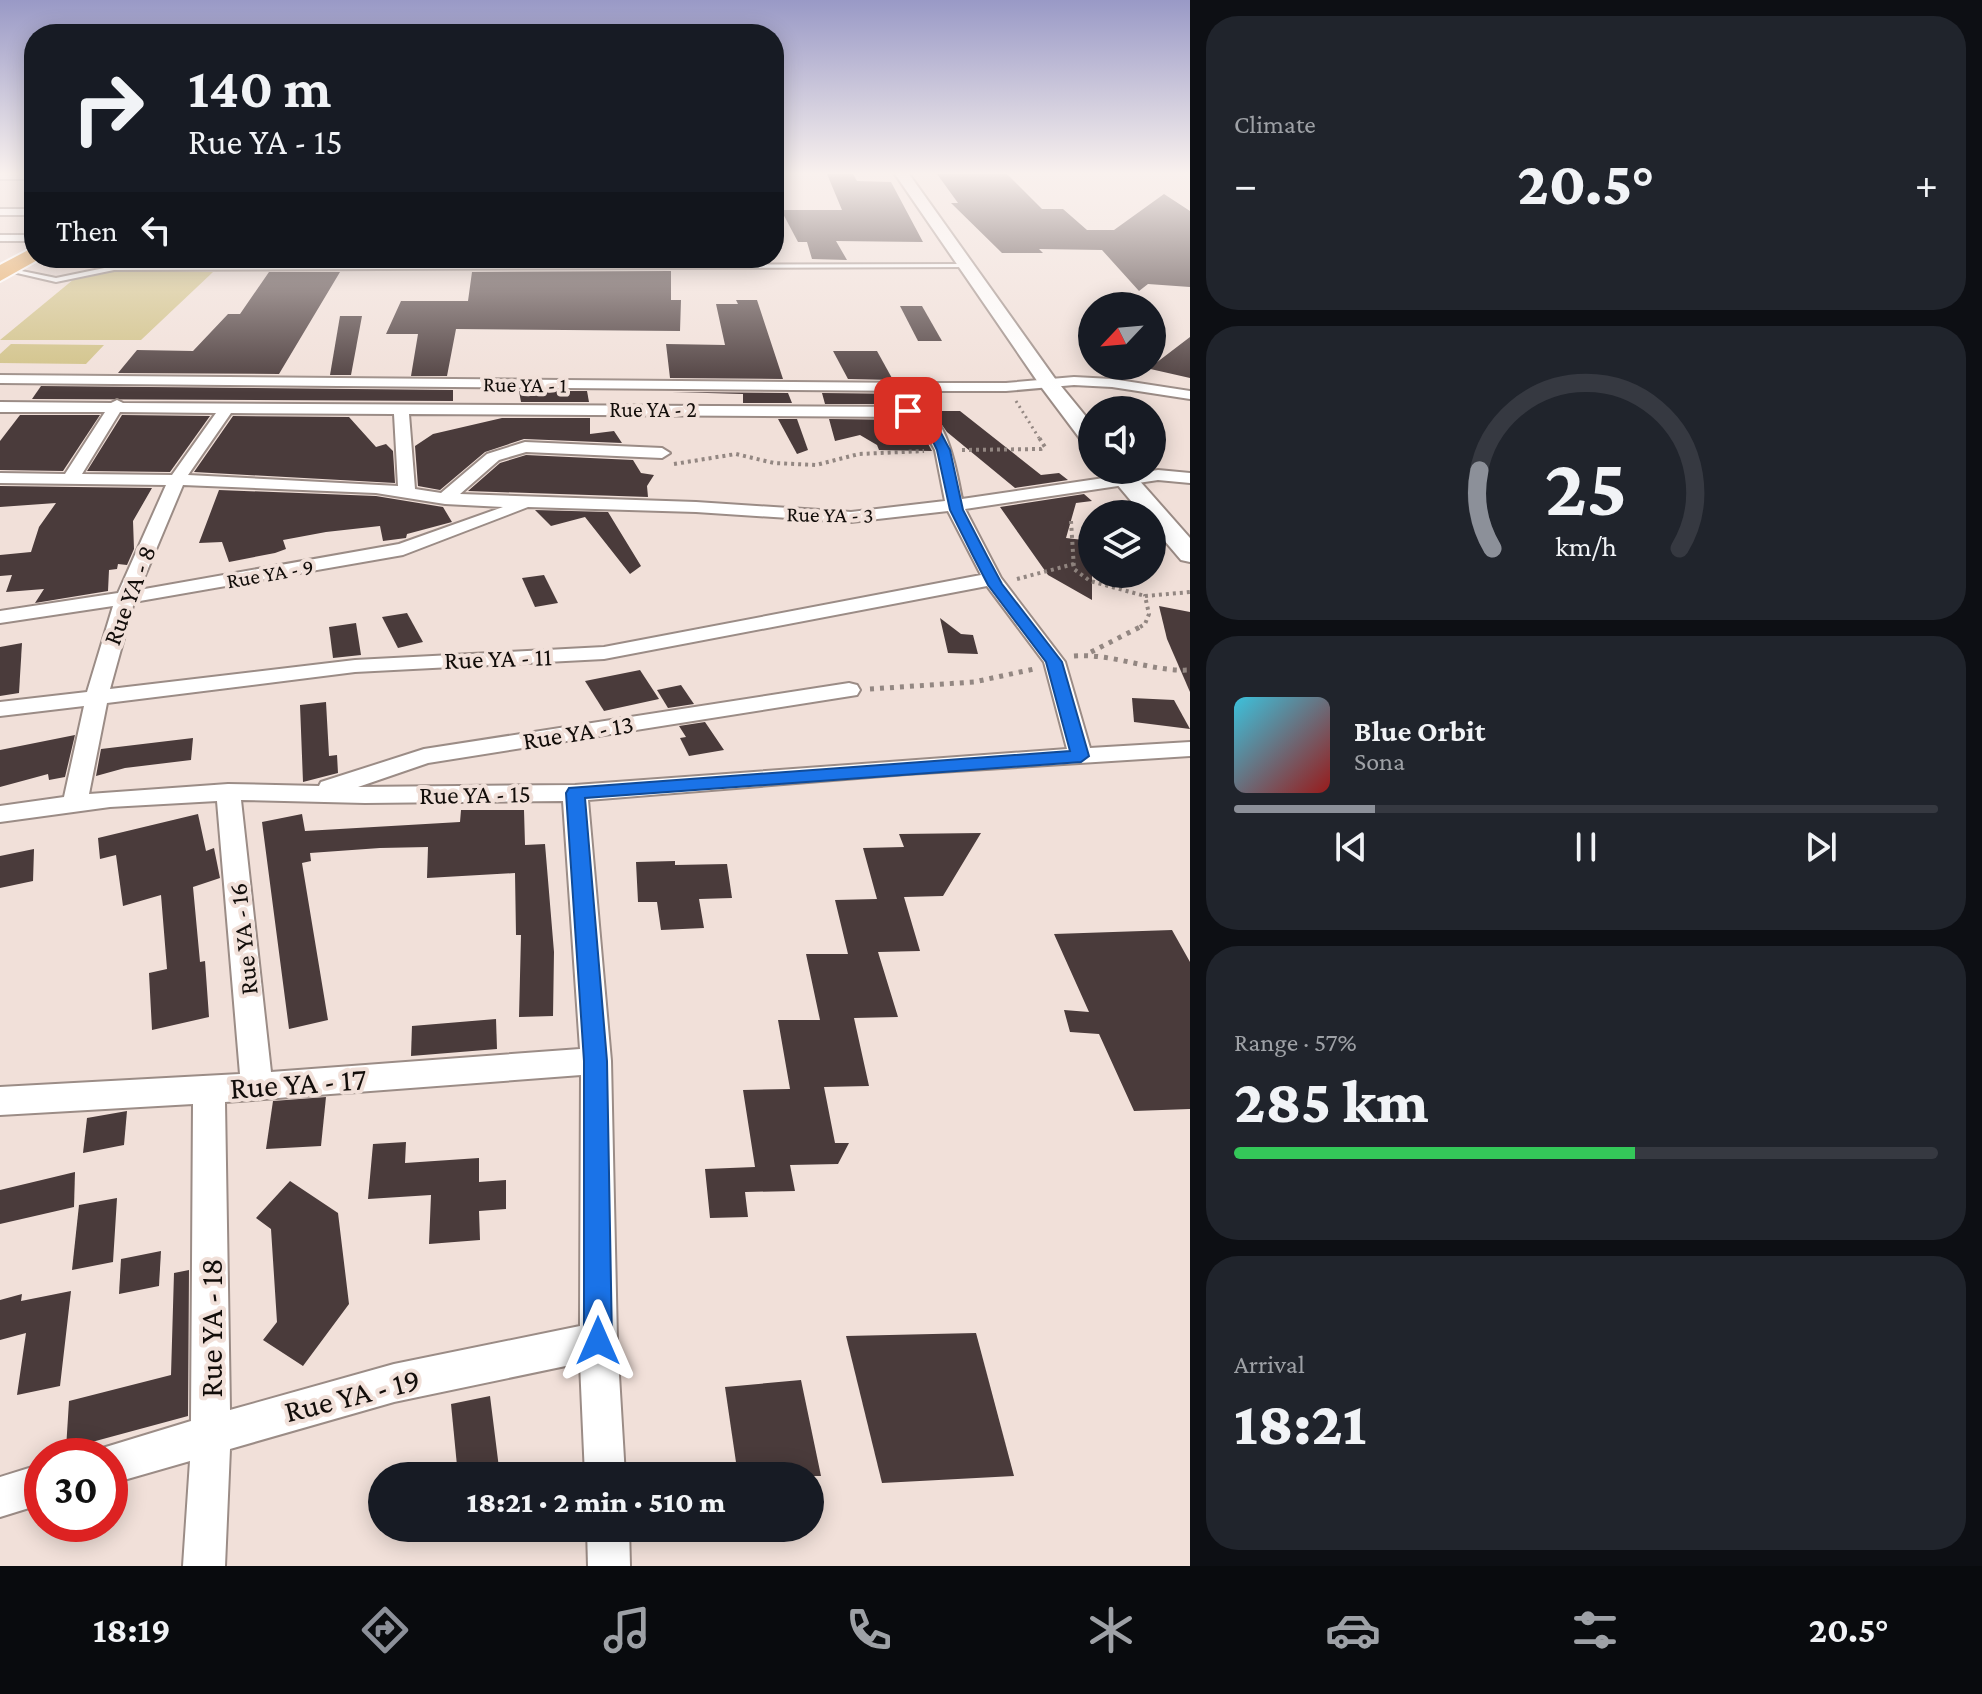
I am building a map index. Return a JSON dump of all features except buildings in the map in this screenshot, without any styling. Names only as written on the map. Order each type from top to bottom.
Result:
[{"type":"highway","points":[[3,272],[24,259]]},
{"type":"main road","points":[[954,247],[1078,421]]},
{"type":"main road","points":[[1129,484],[1190,554]]},
{"type":"street","name":"Rue YA - 1","points":[[0,379],[1006,387],[1112,383],[1190,395]]},
{"type":"street","name":"Rue YA - 2","points":[[7,407],[117,405],[915,411],[926,416],[943,450],[955,505],[992,579],[1054,662],[1081,756]]},
{"type":"street","points":[[71,478],[117,405]]},
{"type":"street","name":"Rue YA - 8","points":[[75,803],[94,699],[124,598],[177,480],[228,406]]},
{"type":"street","points":[[0,424],[7,407]]},
{"type":"street","points":[[401,407],[407,492]]},
{"type":"street","points":[[445,499],[493,457],[525,447],[666,459]]},
{"type":"street","name":"Rue YA - 3","points":[[1166,476],[1190,478]]},
{"type":"street","name":"Rue YA - 3","points":[[0,478],[177,480],[376,488],[445,499],[696,507],[851,517],[955,505],[1078,483]]},
{"type":"street","name":"Rue YA - 9","points":[[0,617],[403,549],[533,502]]},
{"type":"street","name":"Rue YA - 11","points":[[0,709],[355,666],[604,653],[992,579]]},
{"type":"street","name":"Rue YA - 13","points":[[311,794],[424,756],[849,690]]},
{"type":"street","name":"Rue YA - 15","points":[[0,814],[75,803],[228,792],[575,793],[1190,749]]},
{"type":"street","name":"Rue YA - 16","points":[[228,792],[257,1086]]},
{"type":"street","points":[[575,793],[596,1061],[598,1341],[604,1462]]},
{"type":"street","name":"Rue YA - 17","points":[[0,1101],[209,1090],[596,1061]]},
{"type":"street","name":"Rue YA - 18","points":[[204,1566],[211,1433],[209,1090]]},
{"type":"street","name":"Rue YA - 19","points":[[128,1458],[394,1383],[598,1341]]},
{"type":"street","points":[[0,1497],[24,1490]]},
{"type":"street","points":[[608,1542],[609,1566]]},
{"type":"lane","points":[[784,266],[968,266]]},
{"type":"lane","points":[[3,272],[56,280],[114,268]]},
{"type":"path","points":[[666,459],[736,454],[774,463],[816,465],[859,454],[1045,447],[1006,387]]},
{"type":"path","points":[[1071,521],[1074,569],[1090,581],[1145,596],[1190,592]]},
{"type":"path","points":[[992,579],[1022,579],[1074,564]]},
{"type":"path","points":[[849,690],[1009,678],[1090,653],[1145,624],[1149,614],[1145,596]]},
{"type":"path","points":[[1090,653],[1148,669],[1190,670]]},
{"type":"shaded area","points":[[116,270],[213,272],[141,340],[0,340],[74,279]]},
{"type":"shaded area","points":[[11,344],[104,345],[86,364],[0,363],[0,354]]},
{"type":"route","points":[[598,1341],[596,1061],[575,793],[907,766],[1081,756],[1054,662],[996,585],[956,510],[943,450],[926,416],[908,411]]}]
